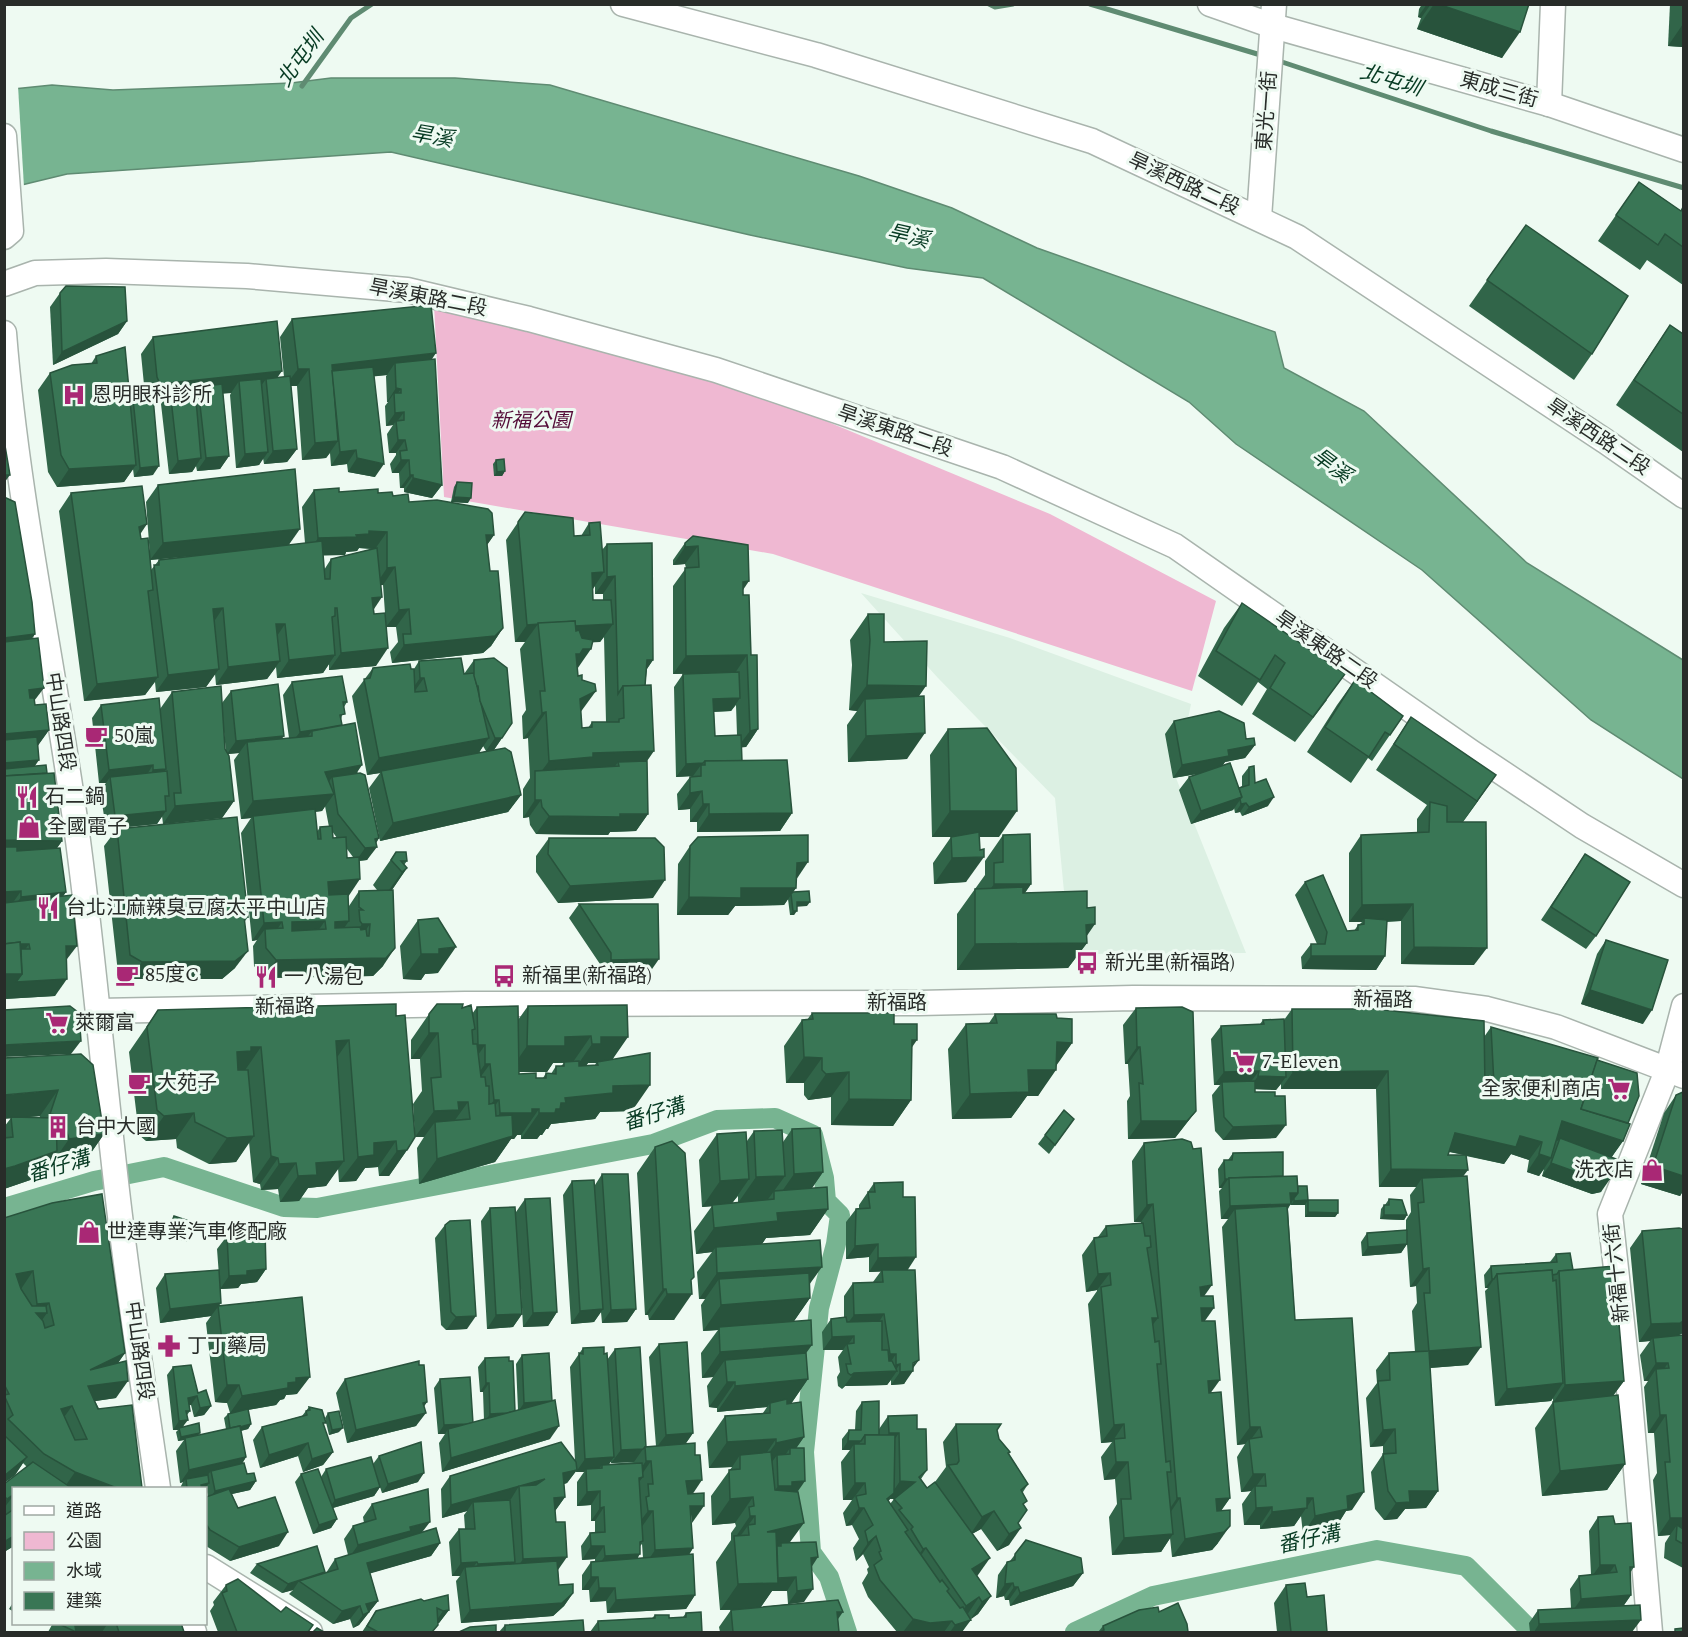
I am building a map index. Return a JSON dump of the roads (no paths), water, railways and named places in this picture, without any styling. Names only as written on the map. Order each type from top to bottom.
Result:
[{"type":"street","name":"旱溪西路二段","points":[[623,4],[816,55],[1092,141],[1259,218],[1306,243],[1683,496]]},
{"type":"street","name":"東成三街","points":[[1210,4],[1274,15],[1683,150]]},
{"type":"street","points":[[1549,104],[1553,4]]},
{"type":"street","name":"東光一街","points":[[1259,218],[1274,15]]},
{"type":"street","points":[[4,136],[8,234]]},
{"type":"street","name":"旱溪東路二段","points":[[4,284],[35,273],[106,271],[268,278],[407,290],[529,319],[716,370],[1002,467],[1175,546],[1489,764],[1582,826],[1683,885]]},
{"type":"street","name":"中山路四段","points":[[4,333],[23,502],[60,717],[98,1011],[120,1214],[158,1487]]},
{"type":"street","name":"新福路","points":[[98,1011],[465,1004],[919,1003],[1133,998],[1414,999],[1487,1009],[1556,1027],[1675,1074]]},
{"type":"street","name":"新福十六街","points":[[1650,1632],[1628,1377],[1610,1214],[1675,1074],[1683,1006]]},
{"type":"street","points":[[207,1569],[310,1632]]},
{"type":"water","name":"旱溪","points":[[331,78],[455,78],[550,85],[859,176],[952,208],[1037,248],[1275,332],[1284,368],[1364,411],[1527,563],[1683,660],[1683,779],[1591,720],[1422,570],[1236,444],[1189,402],[983,278],[907,268],[750,235],[391,152],[67,174],[5,189],[4,90],[52,85],[113,90],[291,83]]},
{"type":"waterway","name":"北屯圳","points":[[302,86],[351,18],[372,4]]},
{"type":"waterway","name":"北屯圳","points":[[989,4],[995,7],[1013,4]]},
{"type":"waterway","name":"北屯圳","points":[[1090,4],[1264,56]]},
{"type":"waterway","name":"北屯圳","points":[[1276,60],[1491,131],[1684,188]]},
{"type":"waterway","name":"番仔溝","points":[[4,1208],[94,1181],[164,1167],[284,1207],[317,1208],[653,1144],[717,1120],[775,1118],[813,1135],[824,1178],[826,1201],[840,1215],[836,1244],[819,1308],[804,1452],[811,1552],[829,1577],[847,1632]]},
{"type":"waterway","name":"番仔溝","points":[[1075,1632],[1153,1596],[1377,1550],[1466,1566],[1532,1632]]},
{"type":"place","name":"恩明眼科診所","points":[[74,395]]},
{"type":"place","name":"50嵐","points":[[96,736]]},
{"type":"place","name":"石二鍋","points":[[27,797]]},
{"type":"place","name":"全國電子","points":[[29,827]]},
{"type":"place","name":"台北江麻辣臭豆腐太平中山店","points":[[48,908]]},
{"type":"place","name":"新光里(新福路)","points":[[1087,963]]},
{"type":"place","name":"85度C","points":[[127,975]]},
{"type":"place","name":"新福里(新福路)","points":[[504,976]]},
{"type":"place","name":"一八湯包","points":[[266,977]]},
{"type":"place","name":"萊爾富","points":[[57,1023]]},
{"type":"place","name":"7-Eleven","points":[[1244,1062]]},
{"type":"place","name":"大苑子","points":[[139,1083]]},
{"type":"place","name":"全家便利商店","points":[[1619,1089]]},
{"type":"place","name":"台中大國","points":[[58,1127]]},
{"type":"place","name":"洗衣店","points":[[1652,1170]]},
{"type":"place","name":"世達專業汽車修配廠","points":[[89,1232]]},
{"type":"place","name":"丁丁藥局","points":[[169,1346]]},
{"type":"park label","name":"新福公園","points":[[531,421]]}]
